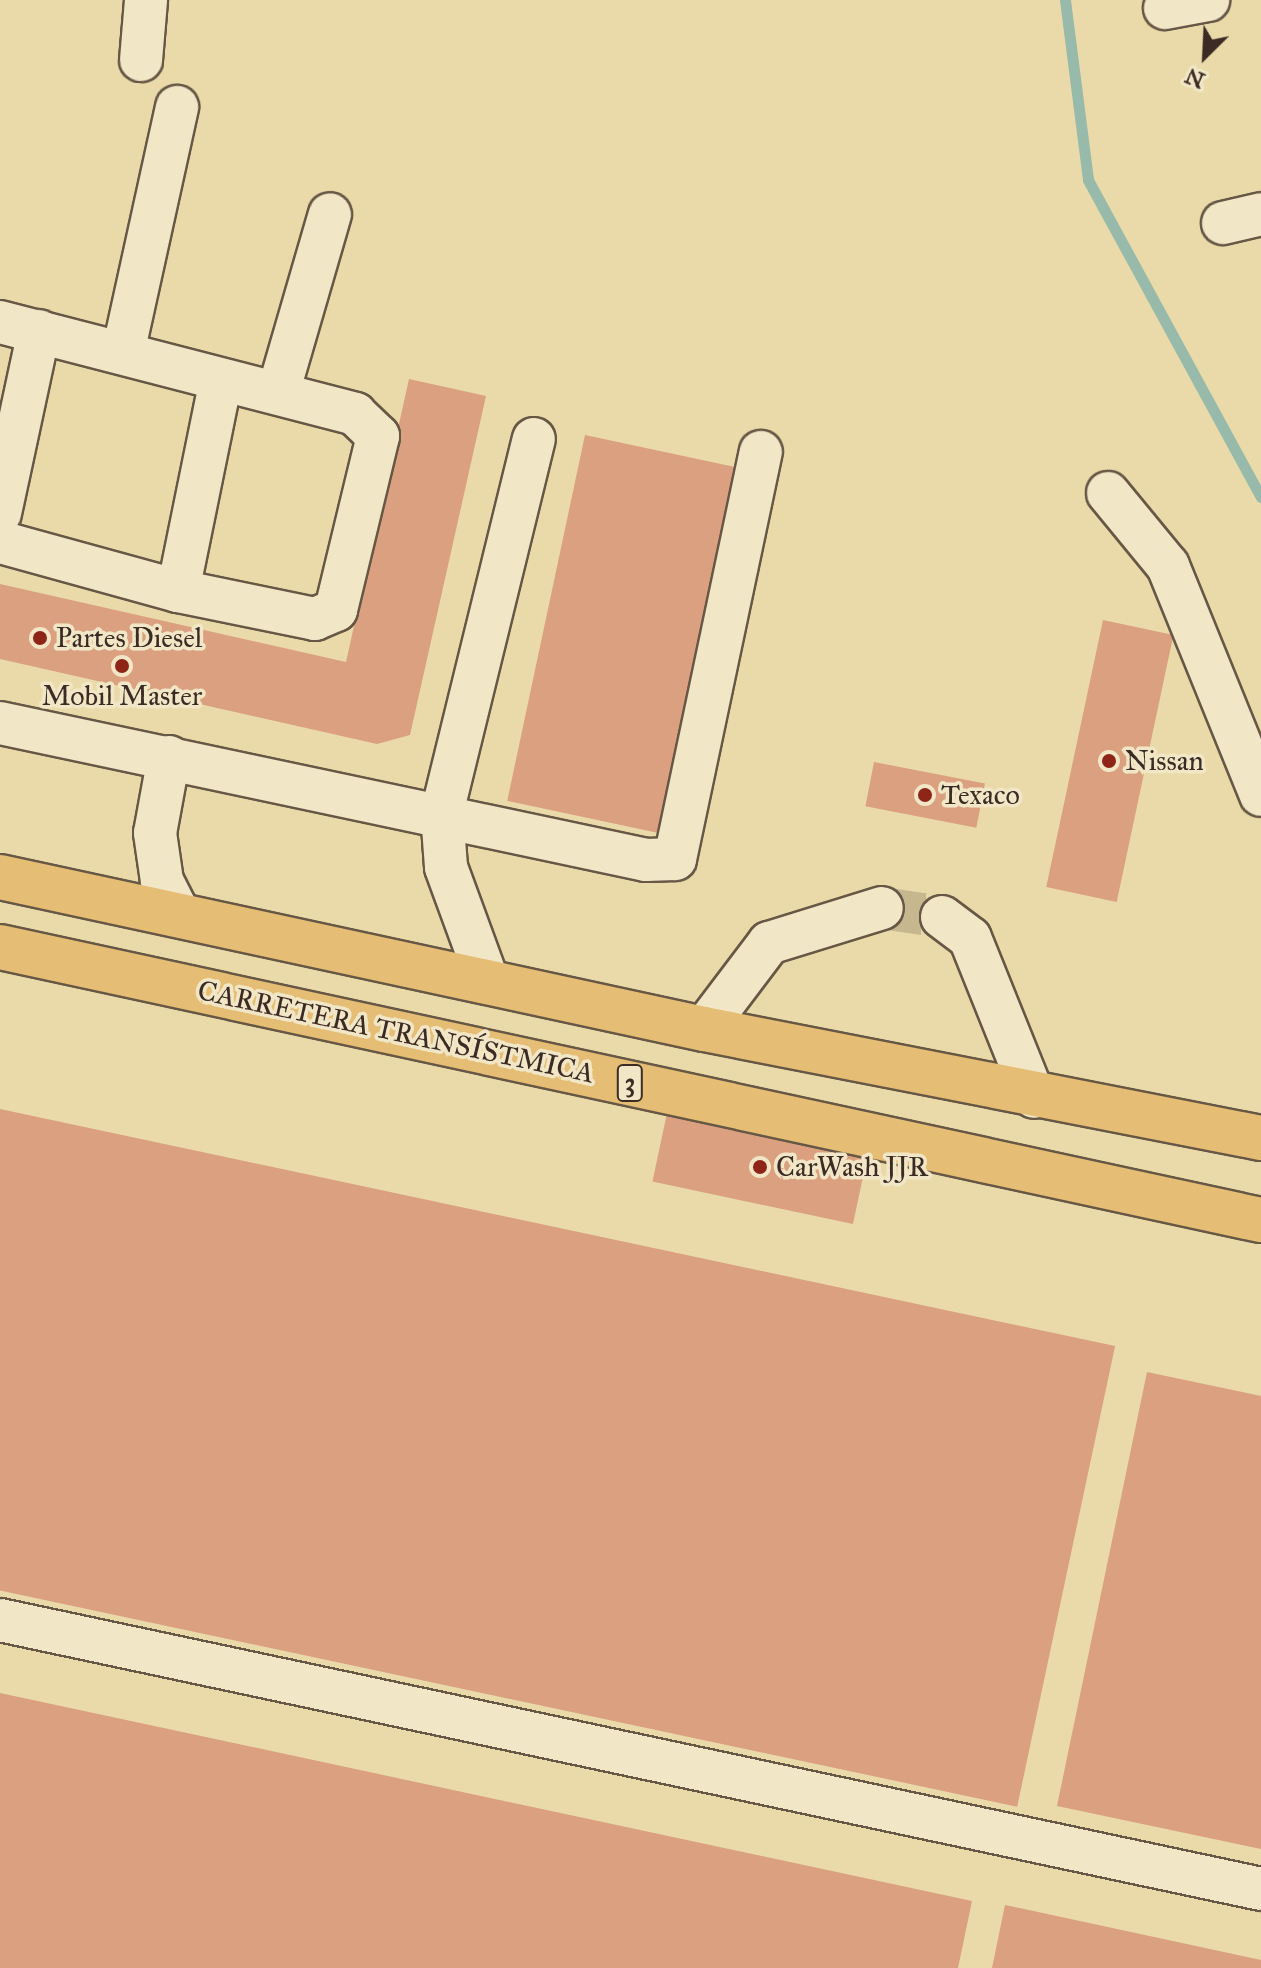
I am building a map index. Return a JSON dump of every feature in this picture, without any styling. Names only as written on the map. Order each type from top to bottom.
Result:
[{"type":"main road","points":[[0,877],[704,1029],[1034,1097],[1261,1138]]},
{"type":"main road","name":"CARRETERA TRANSÍSTMICA","points":[[0,947],[1261,1220]]},
{"type":"street","points":[[141,60],[146,0]]},
{"type":"street","points":[[1165,8],[1208,0]]},
{"type":"street","points":[[123,353],[177,107]]},
{"type":"street","points":[[278,393],[330,214]]},
{"type":"street","points":[[0,513],[19,327],[355,414],[378,436],[336,610],[315,619],[283,616],[178,591],[0,542]]},
{"type":"street","points":[[178,591],[221,380]]},
{"type":"street","points":[[488,982],[458,909],[442,813],[534,439]]},
{"type":"street","points":[[0,723],[442,813],[646,860],[675,859],[761,452]]},
{"type":"street","points":[[1108,493],[1168,566],[1261,795]]},
{"type":"street","points":[[169,757],[155,833],[162,881],[180,916]]},
{"type":"street","points":[[704,1029],[769,943],[882,908]]},
{"type":"street","points":[[942,917],[970,938],[1034,1097]]},
{"type":"street","points":[[0,1620],[1261,1889]]},
{"type":"building","points":[[409,379],[486,396],[410,735],[377,744],[0,659],[0,584],[346,662]]},
{"type":"building","points":[[585,435],[739,468],[661,833],[507,801]]},
{"type":"building","name":"Nissan","points":[[1103,620],[1173,635],[1117,902],[1046,887]]},
{"type":"building","name":"Texaco","points":[[874,762],[985,784],[976,828],[865,806]]},
{"type":"building","points":[[0,1109],[1115,1346],[1017,1807],[0,1591]]},
{"type":"building","name":"CarWash JJR","points":[[667,1113],[868,1156],[853,1224],[652,1181]]},
{"type":"building","points":[[1147,1372],[1261,1396],[1261,1849],[1057,1806]]},
{"type":"building","points":[[0,1693],[972,1901],[958,1968],[0,1968]]},
{"type":"building","points":[[1005,1905],[1261,1960],[1261,1968],[992,1968]]},
{"type":"waterway","points":[[1065,0],[1088,180],[1261,497]]},
{"type":"tunnel","points":[[882,908],[942,917]]},
{"type":"place","name":"Partes Diesel","points":[[40,638]]},
{"type":"place","name":"Mobil Master","points":[[122,666]]},
{"type":"place","name":"Nissan","points":[[1109,761]]},
{"type":"place","name":"Texaco","points":[[925,795]]},
{"type":"place","name":"CarWash JJR","points":[[760,1167]]}]
